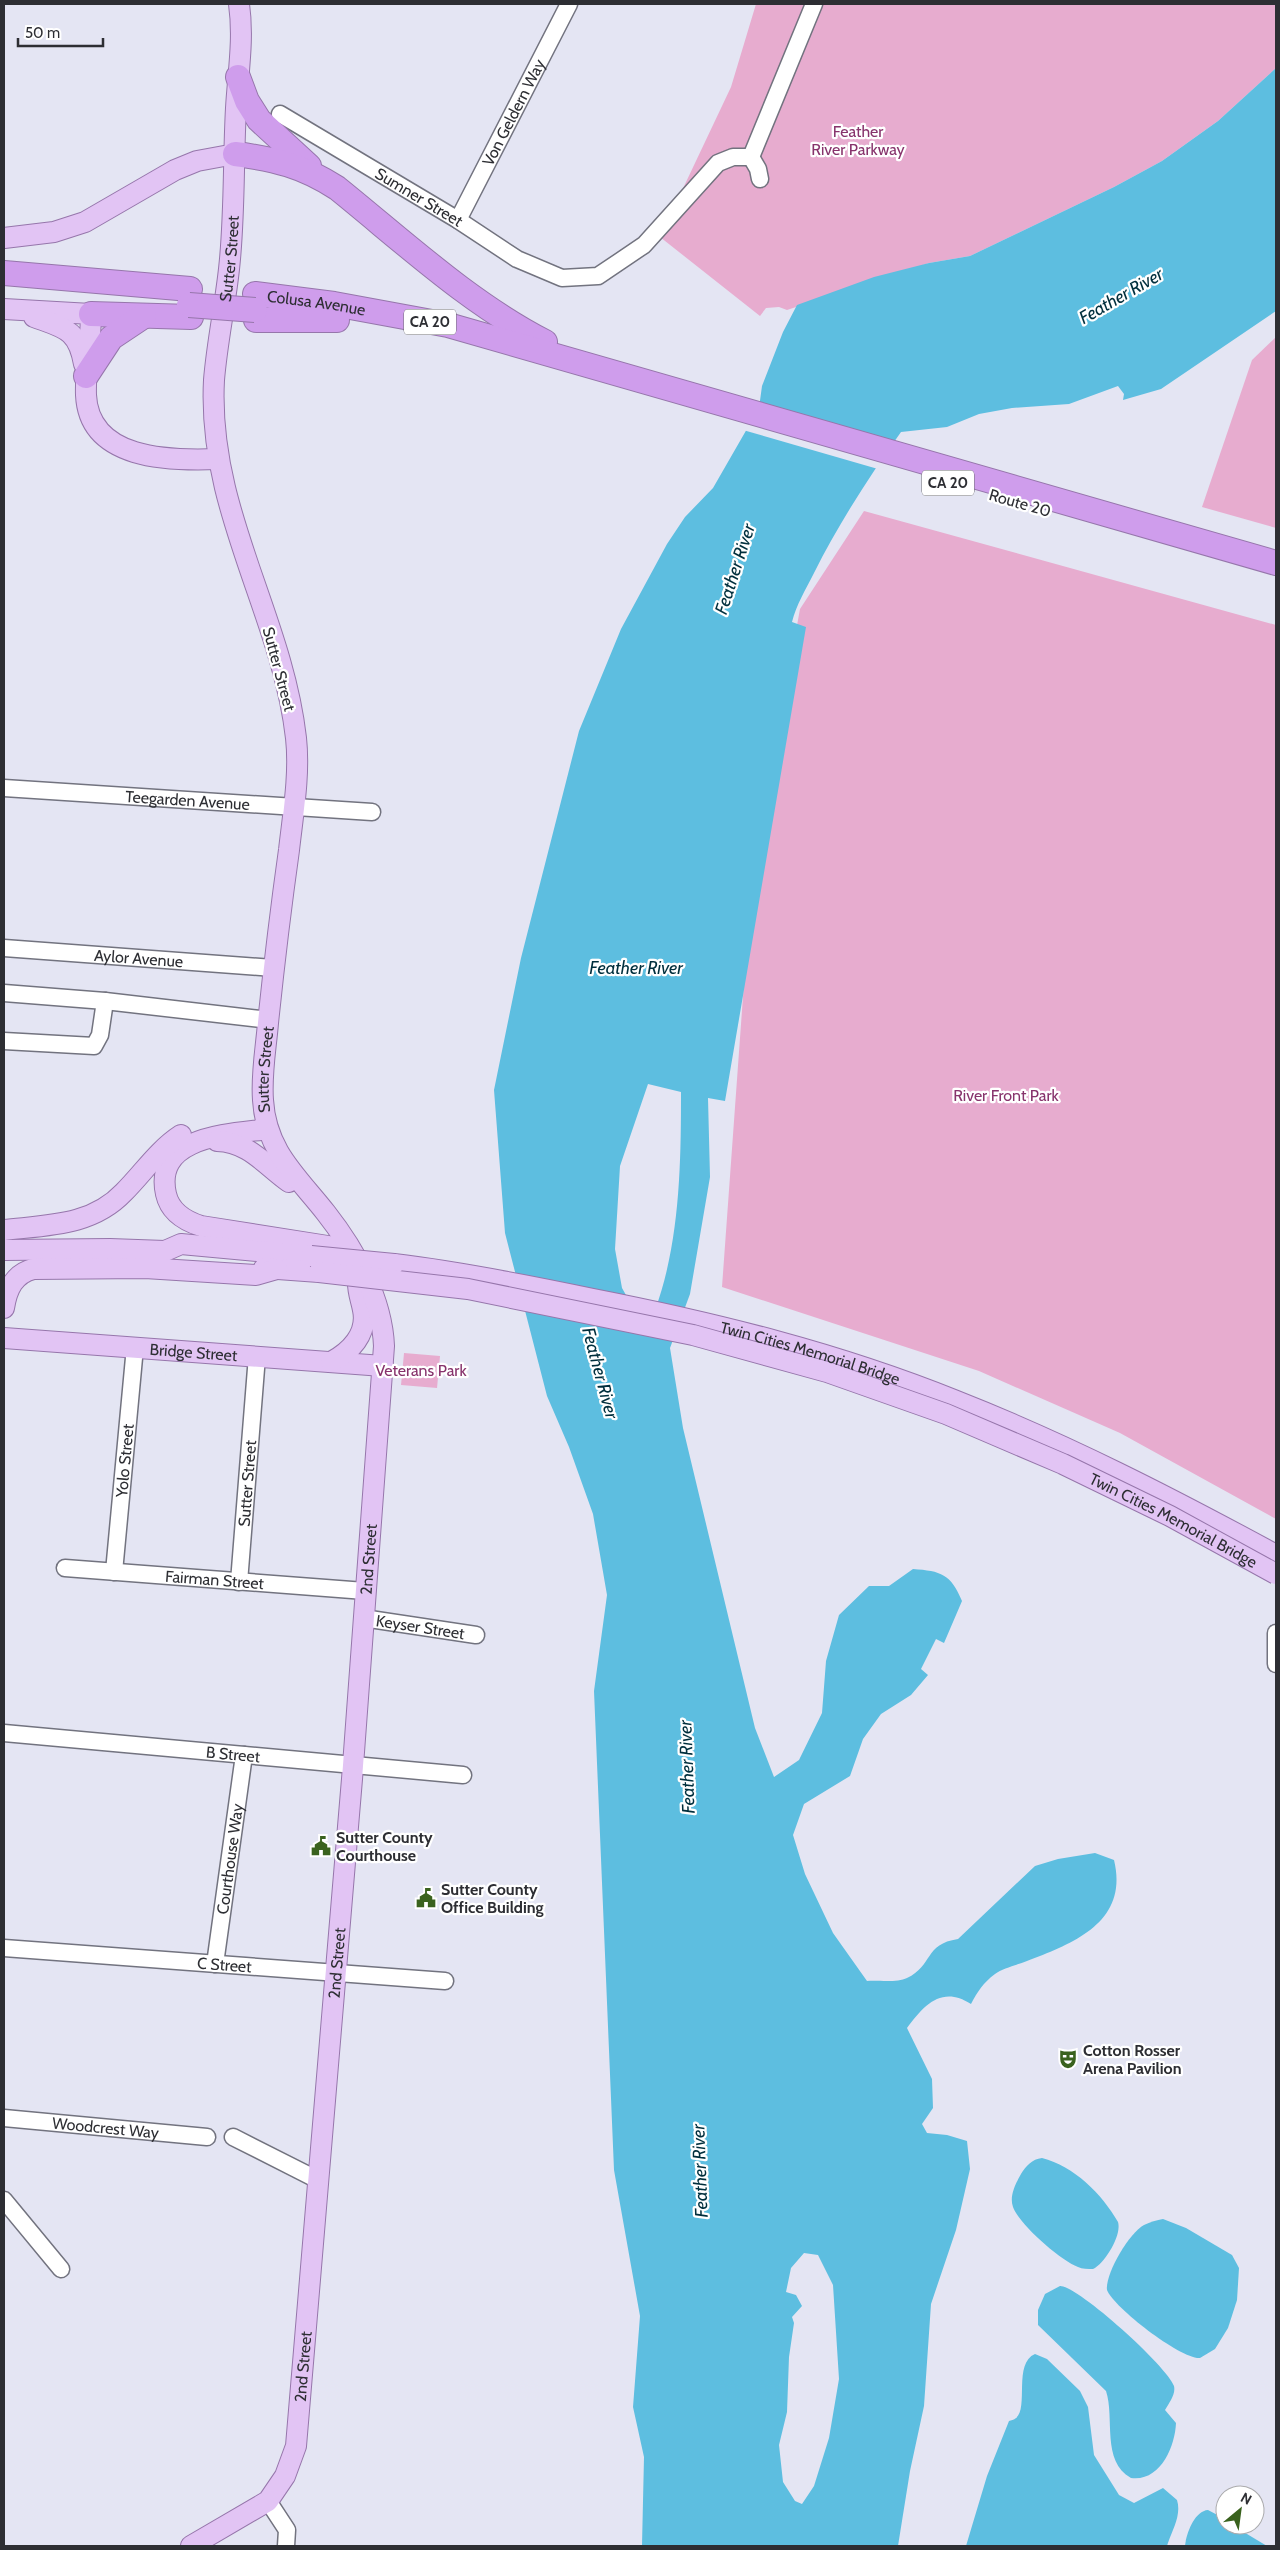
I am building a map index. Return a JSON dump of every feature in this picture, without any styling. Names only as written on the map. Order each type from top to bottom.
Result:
[{"type":"highway","points":[[238,77],[247,101],[259,120],[319,176]]},
{"type":"highway","points":[[235,154],[263,157],[295,165],[319,176],[337,188],[490,310],[534,337],[601,368]]},
{"type":"highway","name":"Colusa Avenue","points":[[4,273],[190,304]]},
{"type":"highway","name":"Colusa Avenue","points":[[7,302],[190,304],[256,308],[337,320],[439,339],[621,382]]},
{"type":"highway","points":[[91,314],[145,316],[190,304]]},
{"type":"highway","name":"Colusa Avenue","points":[[256,308],[334,304],[410,317],[601,368],[621,382]]},
{"type":"highway","points":[[86,376],[111,338],[145,316]]},
{"type":"highway","name":"Route 20","points":[[621,382],[1276,562]]},
{"type":"highway","name":"Route 20","points":[[621,382],[1276,577]]},
{"type":"main road","name":"Sutter Street","points":[[239,4],[240,59],[235,154],[235,204],[229,268],[214,381],[218,459],[235,530],[289,691],[296,742],[294,807],[273,968],[263,1086],[267,1123],[288,1168],[338,1230],[358,1264],[381,1317],[384,1338],[383,1366]]},
{"type":"main road","points":[[4,238],[54,232],[85,222],[175,170],[197,161],[235,154]]},
{"type":"main road","points":[[7,302],[91,314],[86,396],[94,423],[104,435],[117,445],[146,456],[183,461],[218,459]]},
{"type":"main road","points":[[7,302],[65,328],[73,334],[80,344],[86,376]]},
{"type":"main road","points":[[267,1123],[215,1135],[188,1145],[178,1153],[169,1167],[165,1187],[172,1208],[184,1219],[201,1226],[311,1256]]},
{"type":"main road","points":[[4,1230],[68,1223],[94,1215],[117,1200],[164,1149],[181,1136],[204,1128],[267,1123]]},
{"type":"main road","points":[[208,1139],[235,1144],[249,1150],[278,1174],[312,1197]]},
{"type":"main road","points":[[4,1250],[165,1251],[181,1244],[311,1256]]},
{"type":"main road","points":[[165,1251],[180,1260],[277,1269]]},
{"type":"main road","points":[[4,1308],[12,1283],[22,1273],[33,1269],[145,1268],[256,1275],[311,1256]]},
{"type":"main road","name":"Twin Cities Memorial Bridge","points":[[311,1256],[469,1274],[696,1320],[763,1336],[854,1363],[952,1399],[1062,1446],[1152,1488],[1276,1555]]},
{"type":"main road","name":"Twin Cities Memorial Bridge","points":[[311,1256],[693,1335],[827,1372],[946,1414],[1063,1464],[1170,1516],[1276,1574]]},
{"type":"main road","points":[[331,1362],[351,1349],[363,1326],[364,1311],[357,1291],[358,1264]]},
{"type":"main road","name":"Bridge Street","points":[[4,1338],[383,1366]]},
{"type":"main road","name":"2nd Street","points":[[268,2501],[285,2476],[296,2446],[353,1765],[383,1366]]},
{"type":"main road","points":[[190,2546],[268,2501]]},
{"type":"street","points":[[760,179],[758,169],[751,157],[814,4]]},
{"type":"street","name":"Von Geldern Way","points":[[458,220],[566,5]]},
{"type":"street","name":"Sumner Street","points":[[280,114],[458,220],[517,260],[562,278],[598,276],[644,245],[718,163],[733,157],[751,157]]},
{"type":"street","name":"Teegarden Avenue","points":[[4,788],[372,812]]},
{"type":"street","name":"Aylor Avenue","points":[[4,948],[273,968]]},
{"type":"street","points":[[4,993],[105,1001],[269,1020]]},
{"type":"street","points":[[4,1041],[94,1046],[100,1035],[105,1001]]},
{"type":"street","name":"Yolo Street","points":[[114,1572],[135,1347]]},
{"type":"street","name":"Sutter Street","points":[[239,1582],[257,1356]]},
{"type":"street","name":"Fairman Street","points":[[65,1568],[365,1591]]},
{"type":"street","name":"Keyser Street","points":[[363,1618],[476,1635]]},
{"type":"street","points":[[1276,1633],[1276,1664]]},
{"type":"street","name":"B Street","points":[[4,1733],[463,1775]]},
{"type":"street","name":"Courthouse Way","points":[[215,1964],[244,1755]]},
{"type":"street","name":"C Street","points":[[4,1948],[445,1981]]},
{"type":"street","name":"Woodcrest Way","points":[[4,2118],[207,2137]]},
{"type":"street","points":[[233,2137],[318,2180]]},
{"type":"street","points":[[4,2200],[61,2268]]},
{"type":"street","points":[[268,2501],[287,2530],[286,2546]]},
{"type":"green space","name":"Feather River Parkway","points":[[756,4],[1276,4],[1276,68],[1218,121],[1162,161],[1114,187],[970,256],[929,263],[787,310],[779,307],[766,308],[760,316],[660,237],[731,87]]},
{"type":"green space","points":[[1276,337],[1276,528],[1202,507],[1252,360]]},
{"type":"green space","name":"River Front Park","points":[[864,511],[1276,625],[1276,1519],[1120,1433],[979,1371],[722,1287],[752,872],[800,609]]},
{"type":"green space","name":"Veterans Park","points":[[404,1353],[440,1356],[437,1388],[401,1385]]},
{"type":"water","name":"Feather River","points":[[1276,68],[1276,311],[1161,389],[1123,400],[1124,394],[1118,386],[1069,404],[1012,408],[979,414],[947,427],[901,432],[844,518],[799,603],[792,622],[806,627],[725,1101],[708,1098],[710,1177],[690,1294],[670,1348],[683,1428],[755,1728],[774,1777],[799,1760],[822,1713],[826,1661],[839,1615],[869,1586],[889,1586],[913,1569],[931,1571],[949,1580],[954,1585],[962,1601],[944,1643],[936,1639],[921,1669],[928,1675],[911,1695],[881,1714],[863,1739],[850,1776],[804,1804],[793,1835],[805,1874],[833,1933],[867,1981],[903,1980],[915,1973],[934,1950],[947,1942],[958,1939],[1035,1866],[1058,1859],[1095,1853],[1114,1860],[1116,1881],[1113,1899],[1105,1914],[1094,1927],[1079,1937],[1045,1954],[998,1972],[984,1984],[971,2004],[951,1996],[935,2000],[920,2012],[907,2028],[932,2079],[933,2108],[922,2124],[927,2133],[947,2135],[967,2141],[970,2169],[956,2230],[931,2304],[924,2406],[910,2471],[898,2546],[642,2546],[644,2457],[633,2407],[640,2316],[614,2170],[594,1691],[607,1595],[593,1514],[569,1447],[547,1396],[505,1233],[494,1090],[521,958],[579,731],[621,629],[667,544],[685,517],[713,488],[759,408],[762,386],[783,332],[797,305],[874,277],[929,263],[970,256],[1114,187],[1162,161],[1218,121]],"holes":[[[648,1084],[681,1092],[679,1175],[670,1257],[655,1310],[635,1311],[622,1288],[615,1249],[620,1166]],[[804,2253],[818,2255],[833,2285],[839,2379],[829,2438],[814,2486],[802,2504],[795,2501],[783,2482],[779,2445],[787,2412],[789,2357],[794,2323],[792,2317],[802,2306],[796,2295],[786,2292],[791,2268]]]},
{"type":"water","points":[[1042,2158],[1065,2167],[1086,2182],[1104,2201],[1118,2222],[1119,2228],[1112,2248],[1103,2261],[1093,2269],[1083,2269],[1061,2257],[1031,2232],[1013,2207],[1012,2194],[1021,2174],[1030,2163]]},
{"type":"water","points":[[1163,2219],[1186,2228],[1232,2255],[1239,2268],[1237,2300],[1228,2328],[1215,2349],[1200,2358],[1179,2351],[1149,2332],[1112,2298],[1107,2290],[1110,2274],[1119,2254],[1132,2236],[1144,2225]]},
{"type":"water","points":[[1060,2286],[1070,2289],[1121,2328],[1156,2362],[1174,2386],[1173,2395],[1165,2410],[1176,2423],[1173,2442],[1164,2461],[1158,2469],[1150,2474],[1141,2478],[1131,2478],[1122,2470],[1112,2450],[1106,2391],[1038,2325],[1038,2310],[1045,2294]]},
{"type":"water","points":[[1035,2354],[1047,2359],[1080,2391],[1088,2407],[1094,2455],[1119,2495],[1134,2503],[1163,2488],[1177,2500],[1177,2518],[1167,2546],[966,2546],[987,2476],[1009,2421],[1015,2419],[1020,2413],[1025,2366],[1028,2359]]},
{"type":"water","points":[[1208,2510],[1215,2514],[1215,2535],[1249,2535],[1267,2546],[1185,2546],[1192,2524],[1203,2511]]},
{"type":"pier","points":[[757,406],[894,446],[878,469],[743,430]]},
{"type":"place","name":"Sutter County Courthouse","points":[[321,1846]]},
{"type":"place","name":"Sutter County Office Building","points":[[426,1898]]},
{"type":"place","name":"Cotton Rosser Arena Pavilion","points":[[1068,2059]]}]
